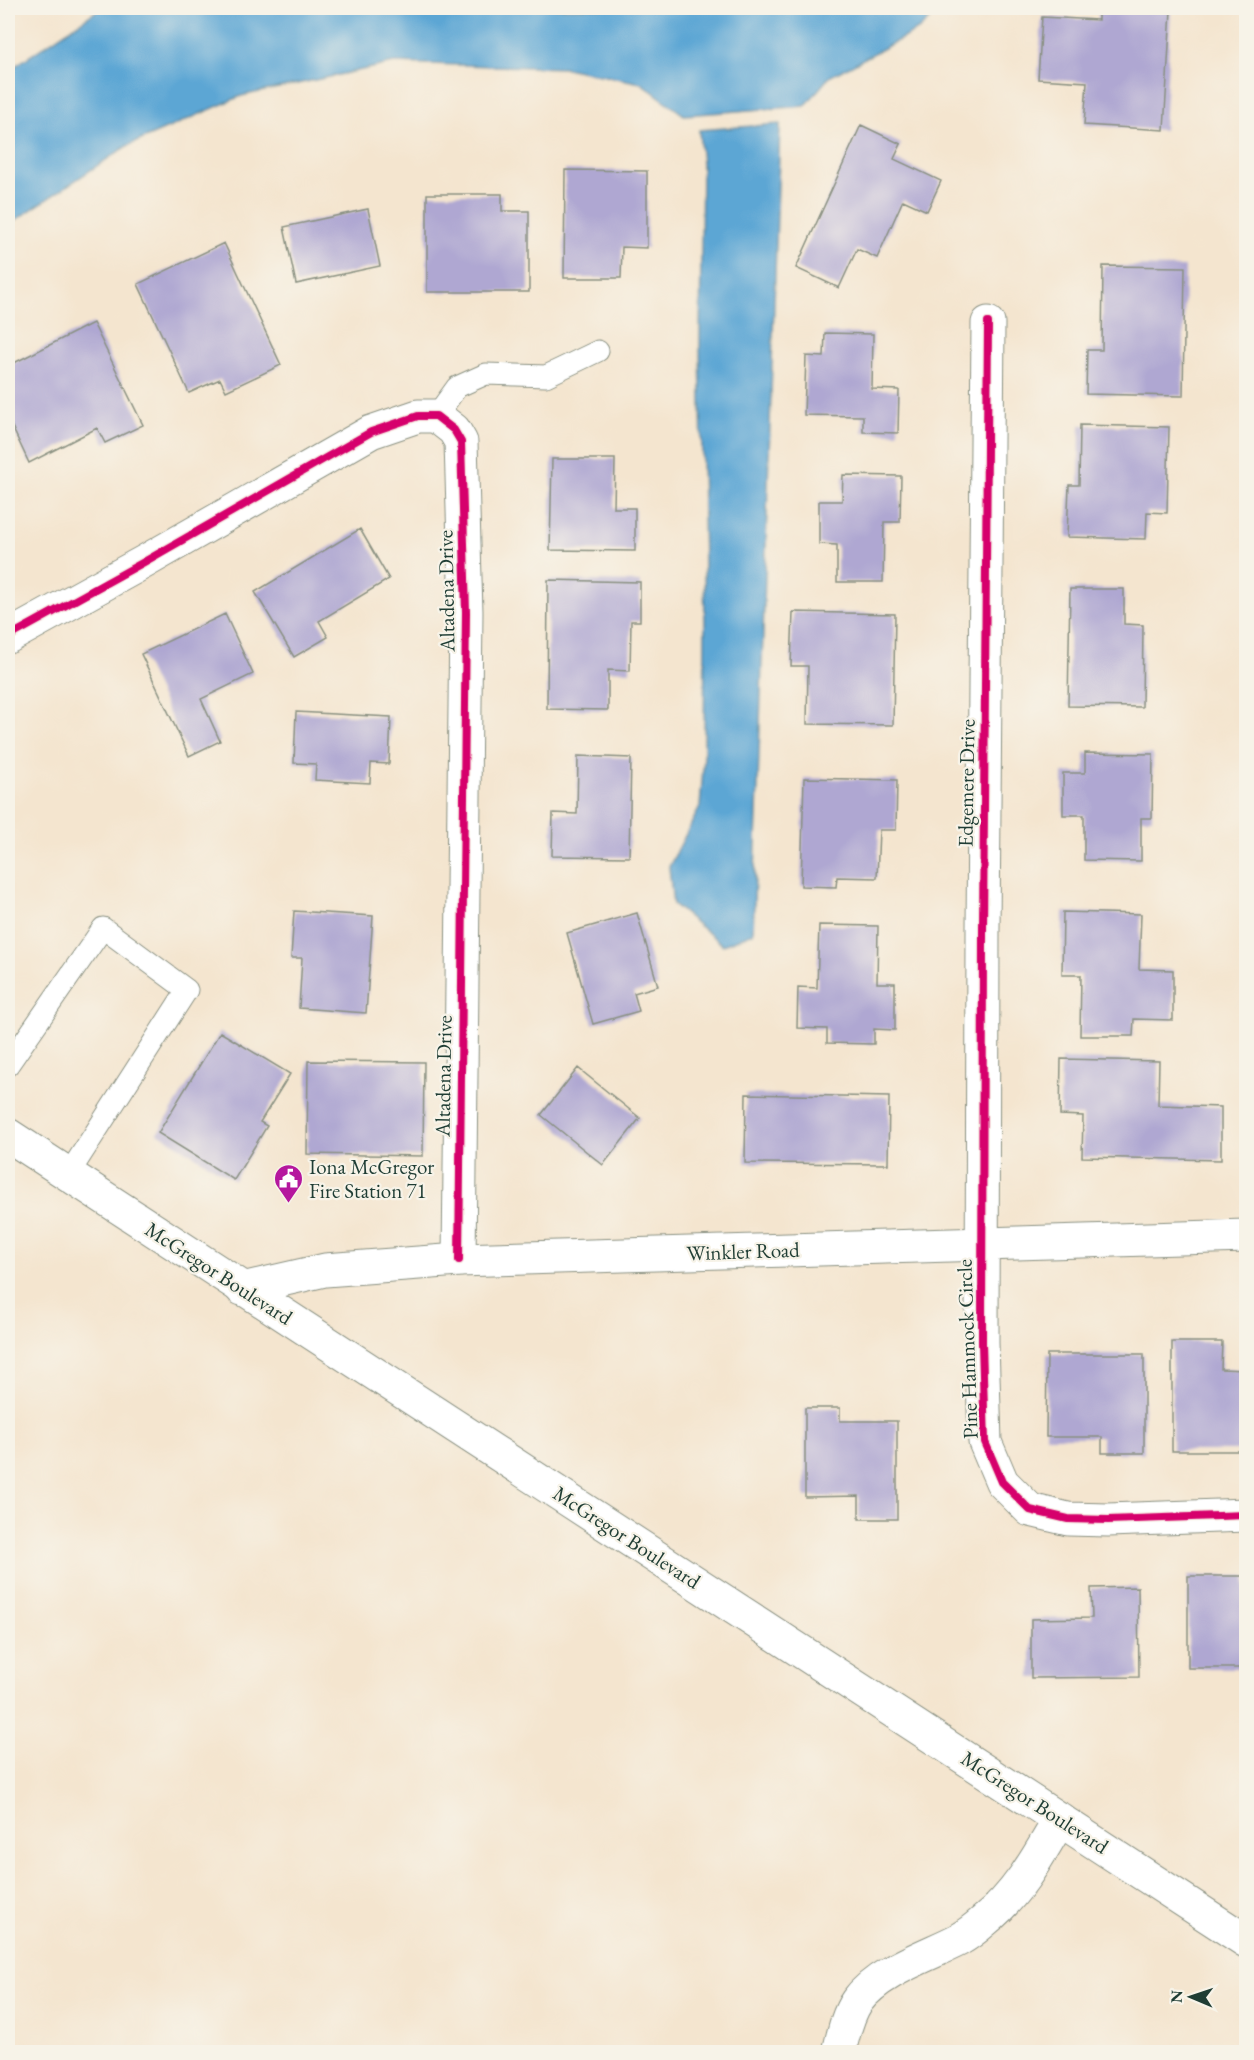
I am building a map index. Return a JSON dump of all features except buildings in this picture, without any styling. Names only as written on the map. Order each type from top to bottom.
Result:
[{"type":"street","name":"Edgemere Drive","points":[[982,1244],[988,323]]},
{"type":"street","points":[[8,637],[371,432],[418,416],[436,416]]},
{"type":"street","name":"Altadena Drive","points":[[436,416],[454,430],[460,442],[466,600],[459,1260]]},
{"type":"street","name":"McGregor Boulevard","points":[[8,1135],[1246,1941]]},
{"type":"street","name":"Winkler Road","points":[[243,1289],[325,1270],[459,1260],[1246,1236]]},
{"type":"street","name":"Pine Hammock Circle","points":[[982,1244],[985,1442],[1002,1482],[1030,1510],[1068,1519],[1108,1520],[1246,1515]]},
{"type":"street","points":[[839,2052],[846,2024],[857,2001],[871,1987],[892,1972],[960,1939],[986,1920],[1031,1869],[1060,1819]]},
{"type":"lane","points":[[436,416],[457,387],[486,374],[546,376],[598,351]]},
{"type":"lane","points":[[8,1065],[103,928],[187,990],[68,1175]]},
{"type":"water","points":[[101,8],[942,8],[918,30],[829,77],[805,106],[684,115],[641,83],[565,68],[394,63],[241,96],[127,146],[8,225],[8,71]]},
{"type":"water","points":[[780,124],[753,933],[723,945],[673,904],[669,867],[700,807],[704,756],[705,623],[700,342],[702,164],[699,130]]},
{"type":"cycle path","points":[[988,323],[983,929],[982,1343],[985,1442],[1002,1482],[1030,1510],[1068,1519],[1108,1520],[1246,1515]]},
{"type":"cycle path","points":[[8,637],[371,432],[418,416],[436,416],[454,430],[461,442],[466,612],[459,1260]]},
{"type":"place","name":"Iona McGregor Fire Station 71","points":[[288,1204]]}]
